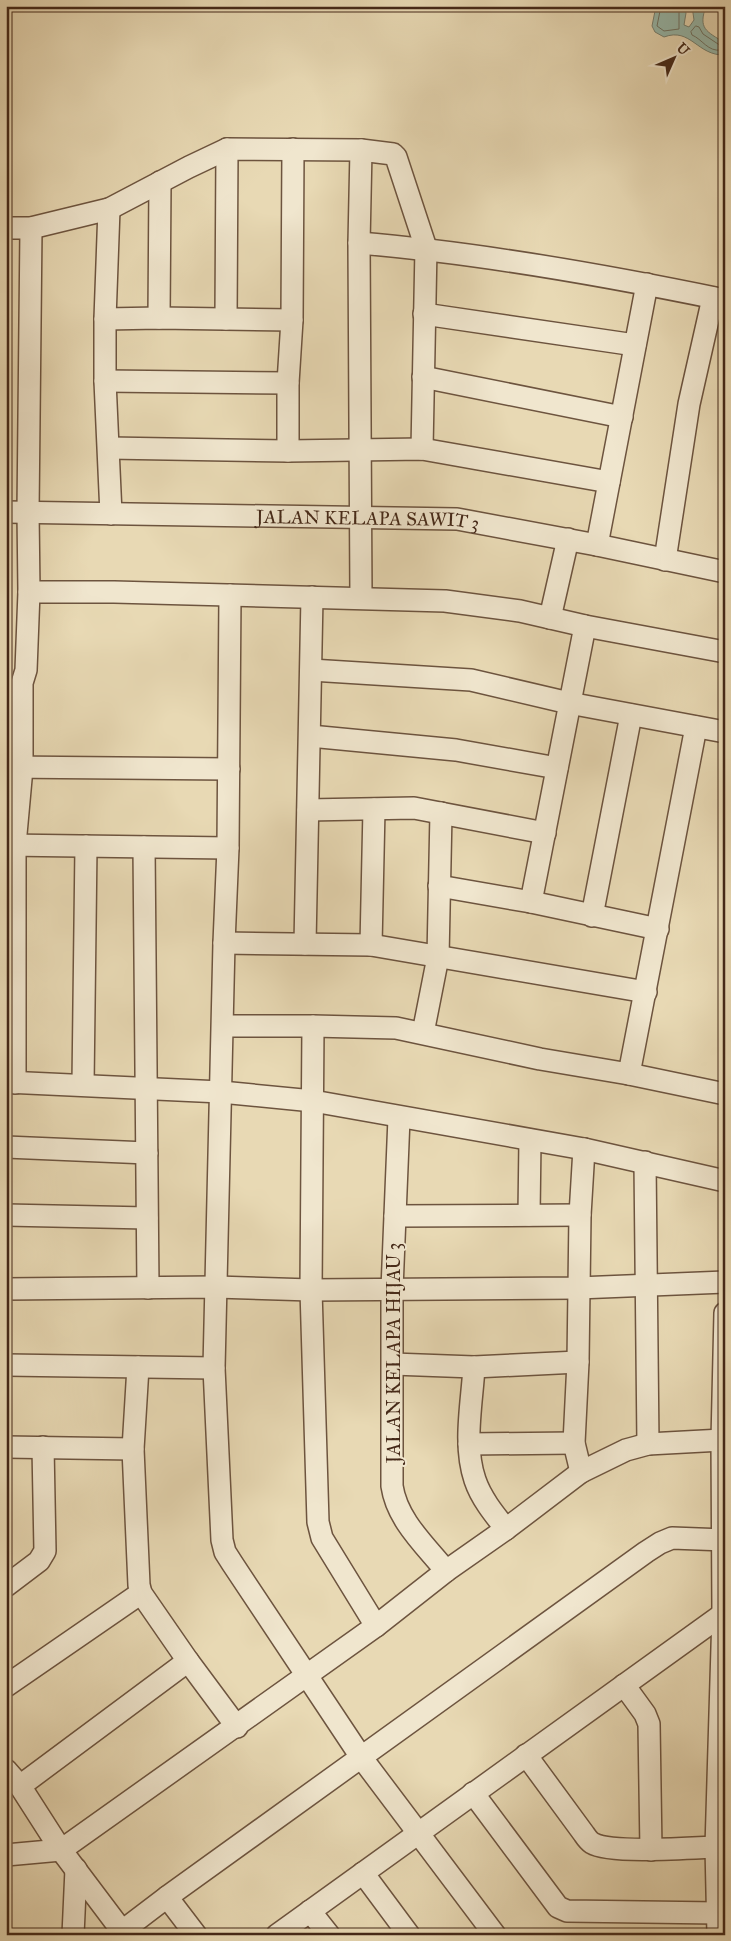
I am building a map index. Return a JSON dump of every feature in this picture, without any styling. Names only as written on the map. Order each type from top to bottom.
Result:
[{"type":"street","points":[[226,319],[227,149]]},
{"type":"street","points":[[6,228],[31,228],[109,209],[227,149],[361,150],[390,153],[396,157],[426,248],[422,450]]},
{"type":"street","points":[[288,451],[288,384],[292,320],[293,149]]},
{"type":"street","points":[[361,150],[358,243],[361,598]]},
{"type":"street","points":[[159,318],[160,182]]},
{"type":"street","points":[[109,209],[105,382],[111,514]]},
{"type":"street","points":[[31,228],[29,592],[26,670],[14,684],[10,1082],[221,1092],[313,1101],[584,1150],[725,1181]]},
{"type":"street","points":[[358,243],[426,248],[647,284],[719,299],[689,404],[665,560]]},
{"type":"street","points":[[596,544],[647,284]]},
{"type":"street","points":[[424,314],[635,345]]},
{"type":"street","points":[[105,320],[159,318],[292,320]]},
{"type":"street","points":[[423,377],[622,417]]},
{"type":"street","points":[[105,382],[288,384]]},
{"type":"street","points":[[109,448],[288,451],[422,450],[609,482]]},
{"type":"street","name":"JALAN KELAPA SAWIT 3","points":[[6,512],[457,519],[596,544],[725,572]]},
{"type":"street","points":[[550,618],[568,539]]},
{"type":"street","points":[[29,592],[114,592],[446,601],[520,612],[725,652]]},
{"type":"street","points":[[230,595],[228,848],[214,1368],[222,1540],[225,1552],[361,1757],[417,1834],[495,1935]]},
{"type":"street","points":[[305,944],[312,597]]},
{"type":"street","points":[[531,902],[585,626]]},
{"type":"street","points":[[311,670],[471,680],[631,715],[725,732]]},
{"type":"street","points":[[592,916],[631,715]]},
{"type":"street","points":[[629,1074],[696,727]]},
{"type":"street","points":[[310,736],[456,750],[557,768]]},
{"type":"street","points":[[14,768],[229,769]]},
{"type":"street","points":[[308,810],[414,808],[545,833]]},
{"type":"street","points":[[371,945],[374,809]]},
{"type":"street","points":[[423,1033],[438,956],[441,813]]},
{"type":"street","points":[[11,845],[228,848]]},
{"type":"street","points":[[83,1085],[86,846]]},
{"type":"street","points":[[144,847],[148,1288]]},
{"type":"street","points":[[439,886],[531,902],[658,929]]},
{"type":"street","points":[[224,943],[371,945],[646,992]]},
{"type":"street","points":[[223,1026],[396,1028],[540,1059],[629,1074],[725,1094]]},
{"type":"street","points":[[313,1026],[311,1290],[316,1499],[319,1530],[376,1626]]},
{"type":"street","name":"JALAN KELAPA HIJAU 3","points":[[399,1118],[392,1289],[392,1486],[394,1499],[409,1526],[446,1570]]},
{"type":"street","points":[[529,1215],[530,1140]]},
{"type":"street","points":[[6,1147],[147,1152]]},
{"type":"street","points":[[581,1472],[574,1443],[578,1362],[580,1214],[584,1150]]},
{"type":"street","points":[[645,1162],[648,1444]]},
{"type":"street","points":[[395,1216],[580,1214]]},
{"type":"street","points":[[6,1215],[147,1218]]},
{"type":"street","points":[[6,1289],[216,1287],[311,1290],[578,1288],[725,1282]]},
{"type":"street","points":[[718,1935],[716,1847],[723,1614],[722,1440],[725,1313]]},
{"type":"street","points":[[393,1364],[474,1367],[578,1362]]},
{"type":"street","points":[[6,1365],[214,1368]]},
{"type":"street","points":[[138,1367],[133,1449],[139,1585],[141,1593],[188,1661],[237,1726]]},
{"type":"street","points":[[474,1367],[469,1444],[472,1468],[475,1481],[490,1508],[506,1529]]},
{"type":"street","points":[[6,1856],[61,1850],[376,1626],[446,1570],[506,1529],[581,1472],[626,1450],[648,1444],[722,1440]]},
{"type":"street","points":[[469,1444],[574,1443]]},
{"type":"street","points":[[6,1447],[133,1449]]},
{"type":"street","points":[[6,1586],[39,1561],[45,1551],[44,1447]]},
{"type":"street","points":[[6,1770],[20,1786],[61,1850],[120,1933],[167,1897],[660,1543],[672,1538],[724,1540]]},
{"type":"street","points":[[6,1686],[141,1593]]},
{"type":"street","points":[[277,1935],[723,1614]]},
{"type":"street","points":[[20,1786],[188,1661]]},
{"type":"street","points":[[624,1685],[645,1714],[649,1724],[651,1850]]},
{"type":"street","points":[[526,1755],[593,1844],[616,1848],[651,1850],[716,1847]]},
{"type":"street","points":[[473,1793],[558,1907],[567,1911],[718,1913]]},
{"type":"street","points":[[73,1935],[76,1869]]},
{"type":"street","points":[[363,1873],[409,1935]]},
{"type":"street","points":[[167,1897],[196,1935]]},
{"type":"street","points":[[310,1911],[329,1935]]},
{"type":"water","points":[[656,6],[684,6],[686,13],[684,25],[689,27],[694,20],[692,6],[706,6],[703,25],[705,29],[725,43],[725,55],[707,51],[681,36],[664,37],[655,32],[652,26]]}]
